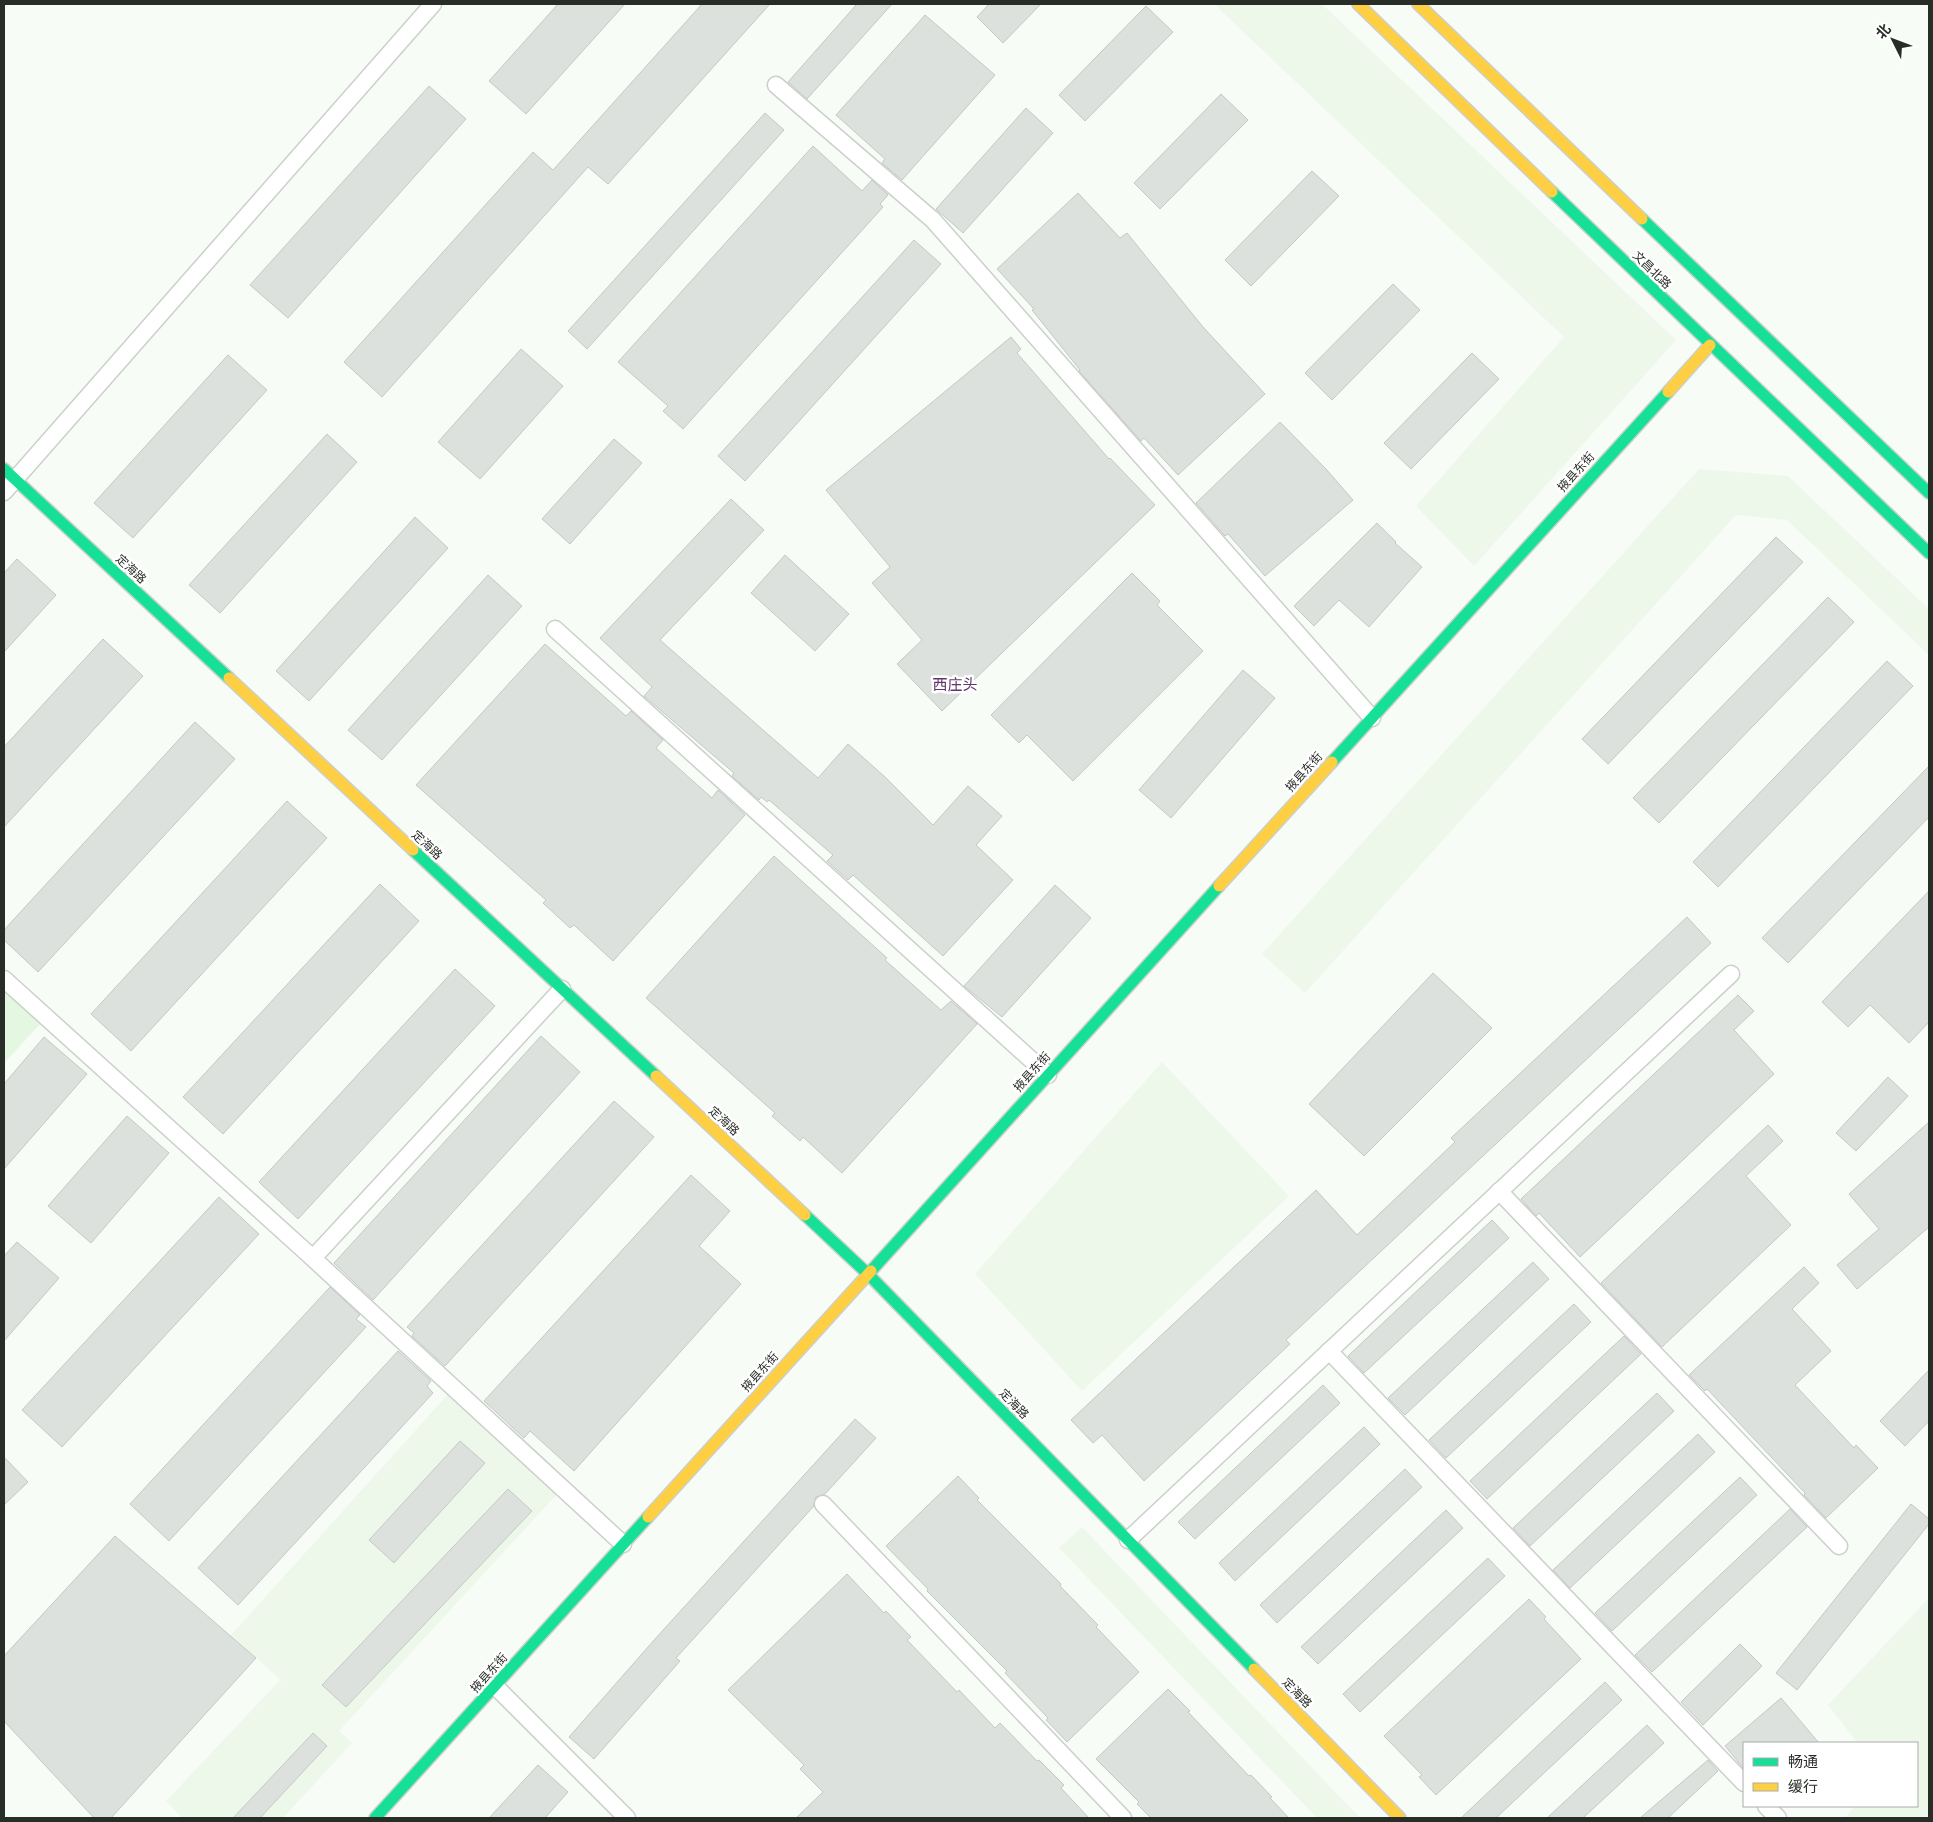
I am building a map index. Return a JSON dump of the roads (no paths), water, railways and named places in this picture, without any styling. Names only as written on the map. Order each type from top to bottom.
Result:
[{"type":"main road","name":"文昌北路","points":[[1358,4],[1710,345],[1929,553]]},
{"type":"main road","points":[[1418,4],[1929,493]]},
{"type":"main road","name":"掖县东街","points":[[375,1818],[1710,345]]},
{"type":"main road","name":"定海路","points":[[9,474],[868,1274],[1400,1818]]},
{"type":"street","points":[[4,492],[9,474],[432,4]]},
{"type":"street","points":[[776,85],[933,220],[1372,718]]},
{"type":"street","points":[[555,629],[1048,1075]]},
{"type":"street","points":[[1128,1540],[1731,974]]},
{"type":"street","points":[[4,979],[313,1258],[623,1544]]},
{"type":"street","points":[[313,1258],[562,989]]},
{"type":"street","points":[[1499,1191],[1839,1546]]},
{"type":"street","points":[[1329,1352],[1743,1783]]},
{"type":"street","points":[[823,1504],[1123,1818]]},
{"type":"street","points":[[495,1686],[627,1818]]},
{"type":"street","points":[[1767,1807],[1778,1818]]},
{"type":"district","name":"西庄头","points":[[955,685]]}]
